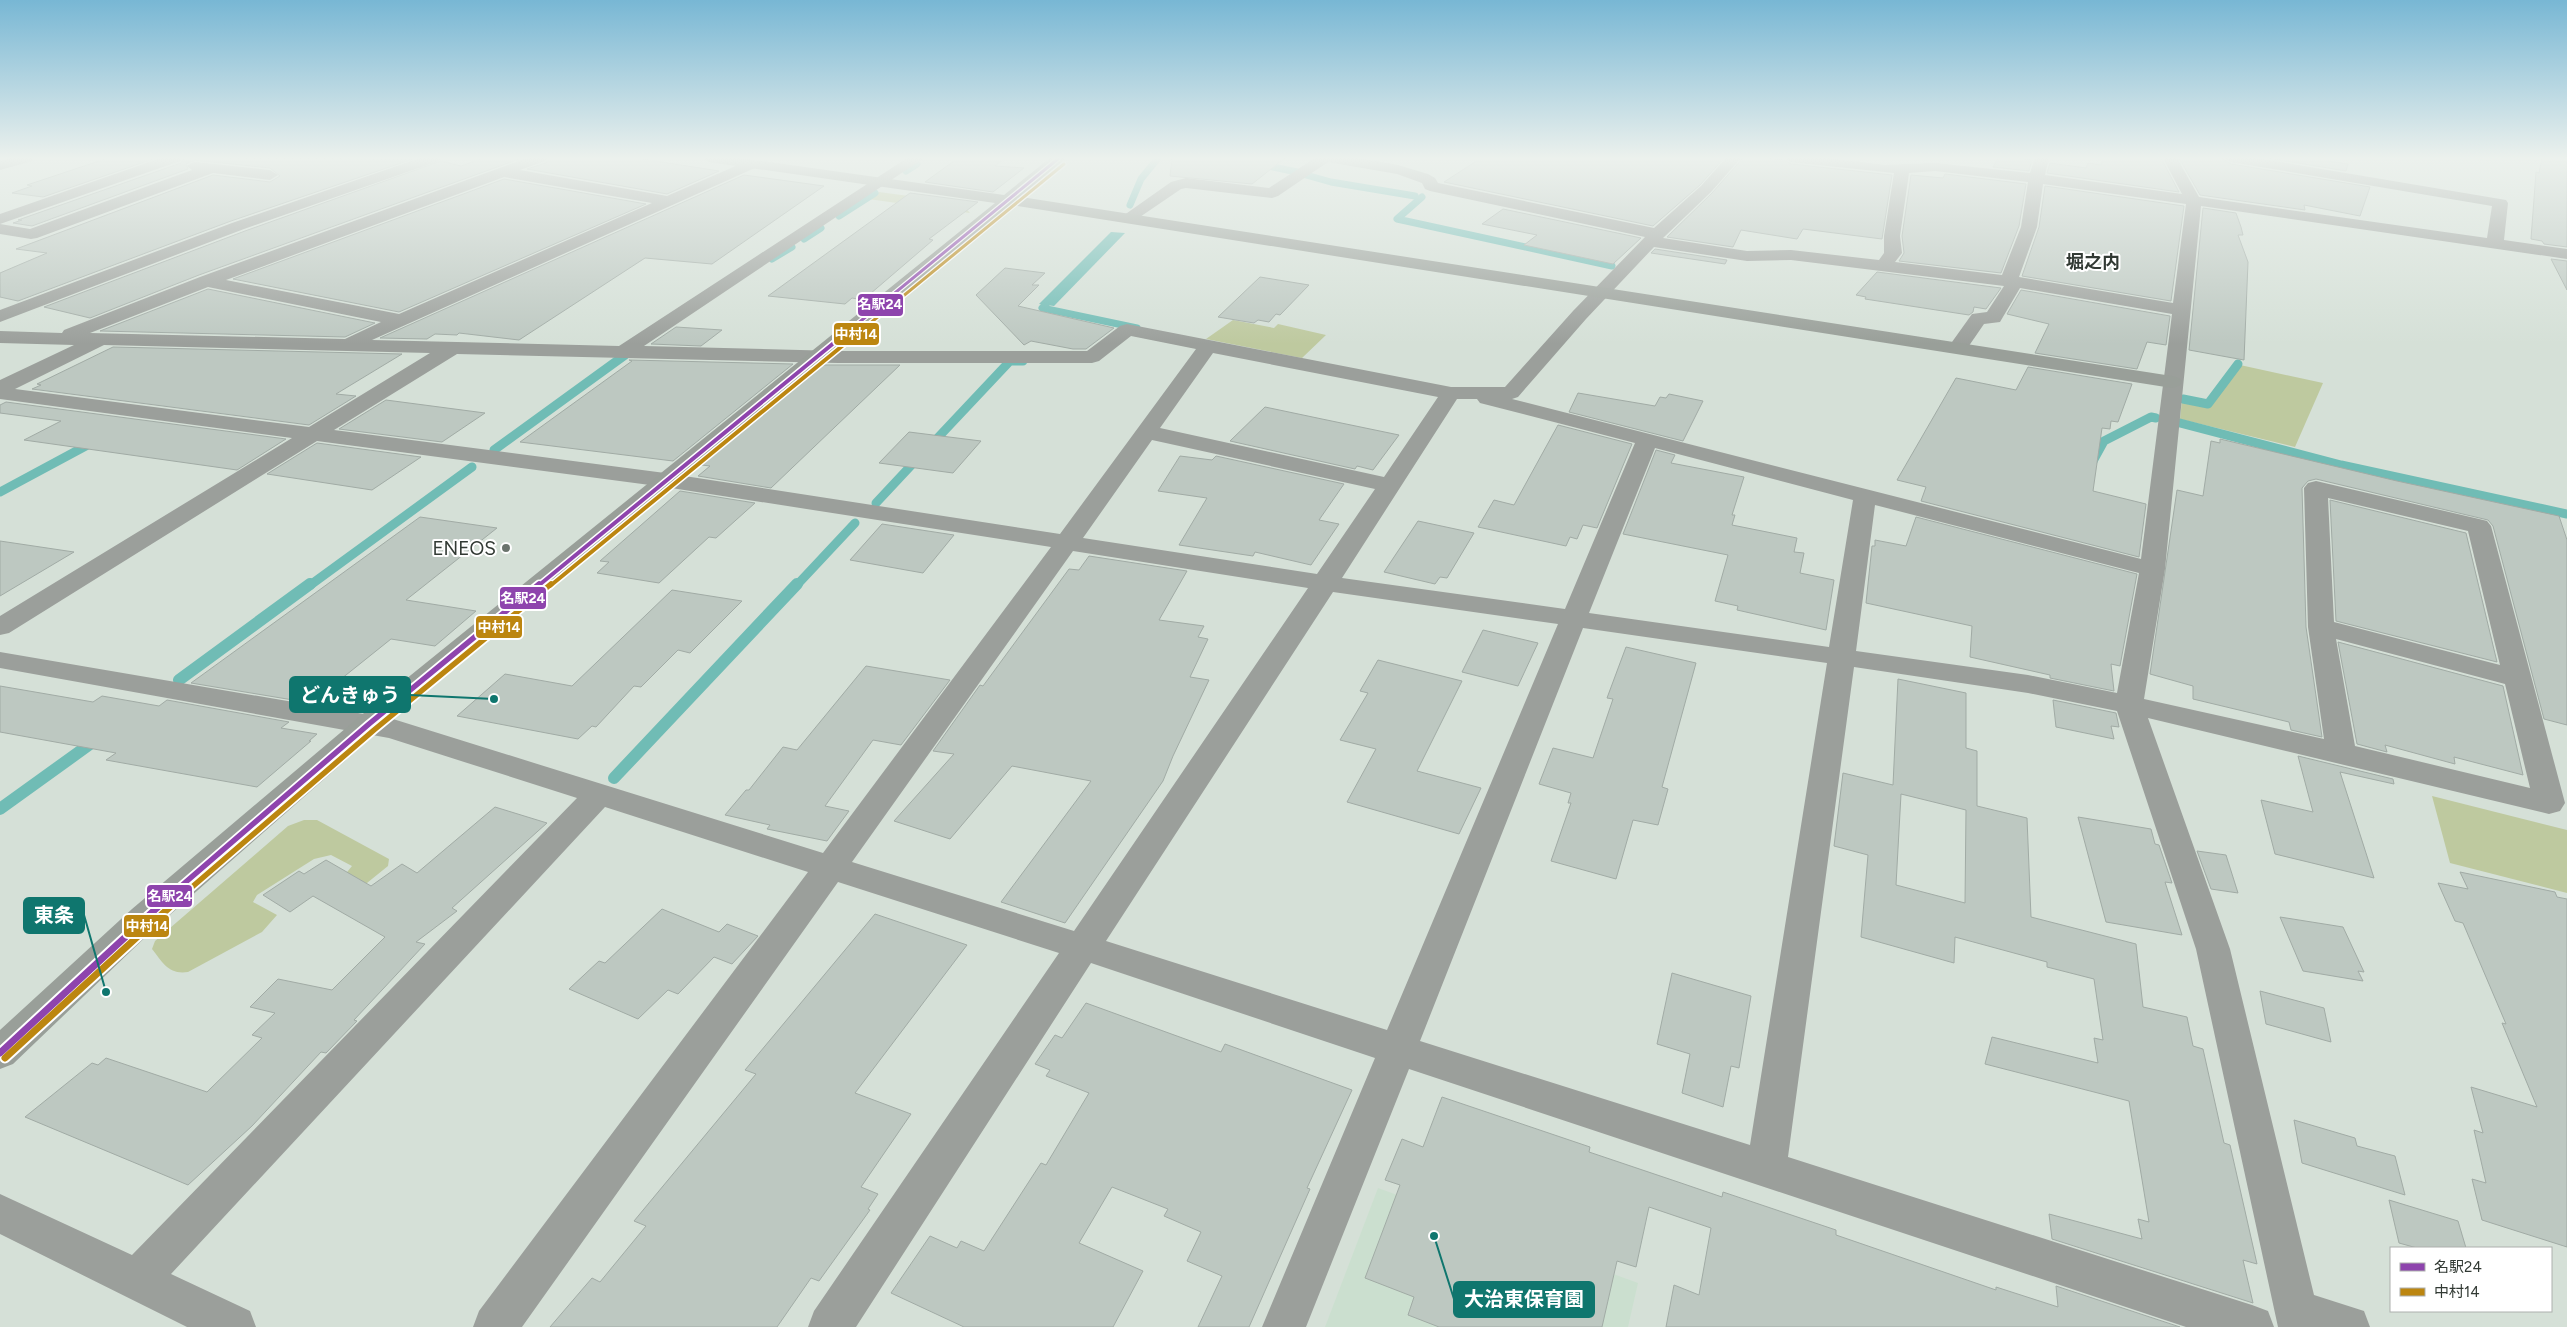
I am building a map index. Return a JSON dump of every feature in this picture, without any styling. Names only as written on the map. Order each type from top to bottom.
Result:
[{"type":"street","points":[[0,229],[31,234],[70,220]]},
{"type":"street","points":[[0,316],[256,220]]},
{"type":"street","points":[[61,338],[206,281],[372,220]]},
{"type":"street","points":[[348,344],[626,220]]},
{"type":"street","points":[[624,352],[824,220]]},
{"type":"street","points":[[0,1053],[144,918],[369,724],[984,220]]},
{"type":"street","points":[[1140,220],[2172,382]]},
{"type":"street","points":[[1578,220],[1747,256],[1791,254],[1884,265],[2012,281],[2180,310]]},
{"type":"street","points":[[1460,393],[1511,393],[1653,237],[1672,220]]},
{"type":"street","points":[[1884,265],[1893,253],[1892,236],[1895,220]]},
{"type":"street","points":[[1957,349],[1978,318],[1993,318],[2012,281],[2030,220]]},
{"type":"street","points":[[2191,220],[2152,569],[2129,704],[2213,950],[2299,1320],[2348,1327]]},
{"type":"street","points":[[2330,220],[2567,254]]},
{"type":"street","points":[[2495,244],[2498,220]]},
{"type":"street","points":[[206,281],[400,320]]},
{"type":"street","points":[[0,337],[624,352],[820,354],[838,357],[1092,357],[1127,330],[1460,393],[2152,569]]},
{"type":"street","points":[[0,388],[101,340]]},
{"type":"street","points":[[495,1327],[1208,346]]},
{"type":"street","points":[[0,627],[454,347]]},
{"type":"street","points":[[0,393],[665,480],[1068,541],[1326,583],[2028,684],[2129,704],[2341,752],[2549,803],[2479,526],[2316,488],[2321,627],[2341,752]]},
{"type":"street","points":[[830,1327],[1390,485],[1460,393]]},
{"type":"street","points":[[1146,432],[1390,485]]},
{"type":"street","points":[[1284,1327],[1647,440]]},
{"type":"street","points":[[1766,1169],[1865,496]]},
{"type":"street","points":[[2321,627],[2517,678]]},
{"type":"street","points":[[0,660],[393,729],[1083,947],[2252,1327]]},
{"type":"street","points":[[137,1280],[599,794]]},
{"type":"street","points":[[0,1213],[234,1327]]},
{"type":"shaded area","points":[[1378,1188],[1638,1283],[1628,1327],[1325,1327]]},
{"type":"green space","points":[[1233,320],[1274,328],[1278,324],[1326,335],[1302,358],[1206,339]]},
{"type":"green space","points":[[2240,365],[2323,383],[2295,447],[2180,419],[2182,400],[2210,405]]},
{"type":"green space","points":[[2432,796],[2567,830],[2567,893],[2450,863]]},
{"type":"green space","points":[[304,820],[317,820],[389,859],[388,866],[362,887],[339,882],[352,866],[331,855],[314,859],[257,895],[253,902],[277,915],[262,932],[188,972],[176,972],[167,967],[152,949],[155,941],[288,826]]},
{"type":"water","points":[[1111,232],[1125,233],[1054,306],[1039,304]]},
{"type":"building","points":[[18,220],[49,220],[32,226],[13,223],[22,220]]},
{"type":"building","points":[[93,220],[234,220],[18,301],[0,297],[0,273],[47,253],[16,249]]},
{"type":"building","points":[[276,220],[351,220],[199,275],[90,318],[44,307]]},
{"type":"building","points":[[393,220],[610,220],[399,312],[233,279]]},
{"type":"building","points":[[644,220],[775,220],[712,264],[645,258],[519,340],[459,333],[457,335],[435,334],[427,339],[380,338]]},
{"type":"building","points":[[873,220],[954,220],[929,239],[933,240],[863,300],[852,298],[845,304],[768,296]]},
{"type":"building","points":[[1488,220],[1555,220],[1641,238],[1613,264],[1524,245],[1537,235],[1482,224]]},
{"type":"building","points":[[1624,220],[1660,220],[1653,226]]},
{"type":"building","points":[[1684,220],[1885,220],[1882,239],[1803,229],[1797,239],[1741,230],[1733,247],[1667,237]]},
{"type":"building","points":[[1904,220],[2020,220],[2001,273],[1899,261],[1904,253],[1902,236]]},
{"type":"building","points":[[2040,220],[2182,220],[2171,301],[2022,276]]},
{"type":"building","points":[[2202,220],[2238,220],[2243,235],[2238,235],[2248,262],[2244,360],[2189,350]]},
{"type":"building","points":[[2532,220],[2567,220],[2567,247],[2544,244],[2542,241],[2531,239]]},
{"type":"building","points":[[1655,249],[1727,260],[1725,264],[1651,253]]},
{"type":"building","points":[[2551,259],[2567,261],[2567,290]]},
{"type":"building","points":[[1005,268],[1045,273],[1032,285],[1039,285],[1018,306],[1114,328],[1086,349],[1073,349],[1031,341],[1024,345],[976,295]]},
{"type":"building","points":[[1877,272],[2001,288],[1986,309],[1974,307],[1973,312],[1969,315],[1865,299],[1866,297],[1856,295]]},
{"type":"building","points":[[1260,277],[1309,285],[1280,315],[1276,314],[1269,322],[1258,320],[1254,323],[1218,317]]},
{"type":"building","points":[[208,289],[375,323],[345,337],[100,331]]},
{"type":"building","points":[[2021,290],[2170,316],[2166,345],[2147,342],[2137,369],[2035,353],[2049,324],[2007,314]]},
{"type":"building","points":[[676,327],[722,330],[701,346],[651,344]]},
{"type":"building","points":[[113,347],[402,354],[336,394],[356,396],[309,425],[32,389],[41,385],[37,384]]},
{"type":"building","points":[[629,360],[793,364],[673,461],[520,442],[632,361]]},
{"type":"building","points":[[822,365],[900,365],[771,488],[698,476],[710,466],[702,465]]},
{"type":"building","points":[[2028,367],[2132,384],[2118,422],[2111,421],[2110,429],[2102,428],[2093,491],[2146,504],[2139,557],[1921,501],[1926,487],[1897,480],[1956,378],[2016,390]]},
{"type":"building","points":[[1578,393],[1655,406],[1660,397],[1666,398],[1669,394],[1703,401],[1683,441],[1569,412]]},
{"type":"building","points":[[386,400],[485,413],[442,442],[339,429]]},
{"type":"building","points":[[6,402],[286,439],[237,470],[24,440],[61,421],[0,413],[0,405]]},
{"type":"building","points":[[1265,407],[1399,435],[1373,470],[1357,466],[1355,469],[1230,441]]},
{"type":"building","points":[[1558,425],[1632,444],[1597,528],[1583,525],[1577,539],[1570,537],[1566,546],[1478,527],[1494,500],[1514,505]]},
{"type":"building","points":[[909,432],[981,441],[953,473],[879,463]]},
{"type":"building","points":[[2220,439],[2397,481],[2559,516],[2567,540],[2567,725],[2544,719],[2493,526],[2488,520],[2316,479],[2308,481],[2302,488],[2306,627],[2322,737],[2291,730],[2289,722],[2193,699],[2193,686],[2150,674],[2177,490],[2203,496],[2211,441],[2220,443]]},
{"type":"building","points":[[317,443],[421,457],[372,490],[267,474]]},
{"type":"building","points":[[1656,450],[1675,455],[1671,463],[1744,477],[1732,515],[1735,515],[1732,525],[1797,538],[1794,552],[1804,553],[1800,573],[1834,580],[1826,630],[1737,610],[1738,606],[1715,601],[1728,555],[1623,534]]},
{"type":"building","points":[[1180,456],[1212,460],[1216,456],[1344,484],[1319,520],[1339,524],[1311,565],[1255,552],[1253,556],[1179,545],[1207,498],[1158,491]]},
{"type":"building","points":[[680,491],[755,503],[716,538],[709,537],[659,583],[597,573],[609,562],[600,561]]},
{"type":"building","points":[[2330,500],[2466,533],[2497,662],[2336,621]]},
{"type":"building","points":[[420,517],[497,528],[406,600],[476,611],[435,646],[391,639],[311,703],[191,683]]},
{"type":"building","points":[[1916,517],[2137,574],[2120,666],[2111,664],[2114,691],[2050,678],[2050,675],[1970,657],[1972,626],[1866,603],[1872,546],[1875,546],[1875,540],[1906,546]]},
{"type":"building","points":[[1418,521],[1474,533],[1447,578],[1440,577],[1435,584],[1384,572]]},
{"type":"building","points":[[882,524],[954,535],[923,573],[850,560]]},
{"type":"building","points":[[0,541],[74,552],[0,596]]},
{"type":"building","points":[[1089,556],[1187,571],[1159,620],[1204,626],[1198,637],[1208,639],[1190,677],[1209,680],[1163,781],[1065,923],[1001,902],[1091,781],[1012,766],[950,839],[894,821],[954,754],[933,751],[980,685],[983,686],[1069,569],[1079,570]]},
{"type":"building","points":[[672,590],[742,601],[690,653],[678,650],[641,687],[634,686],[596,727],[592,726],[578,739],[457,716],[505,674],[572,686]]},
{"type":"building","points":[[1483,630],[1538,643],[1518,686],[1462,672]]},
{"type":"building","points":[[2338,642],[2503,686],[2523,775],[2454,757],[2455,764],[2385,745],[2387,752],[2357,744]]},
{"type":"building","points":[[1626,647],[1696,663],[1662,787],[1668,789],[1658,825],[1633,820],[1616,879],[1551,861],[1571,803],[1568,803],[1571,793],[1539,784],[1553,748],[1593,758],[1613,699],[1607,698]]},
{"type":"building","points":[[1378,660],[1462,681],[1417,771],[1481,788],[1459,834],[1347,802],[1376,749],[1340,740],[1368,693],[1360,691]]},
{"type":"building","points":[[866,666],[950,680],[901,745],[873,740],[825,806],[849,811],[827,841],[767,829],[770,825],[725,815],[746,790],[749,790],[783,747],[797,750]]},
{"type":"building","points":[[1898,679],[1966,693],[1966,748],[1977,751],[1977,806],[2027,818],[2031,917],[2136,944],[2143,1007],[2187,1017],[2193,1046],[2203,1049],[2224,1143],[2230,1145],[2257,1264],[2243,1260],[2253,1303],[2052,1239],[2049,1214],[2142,1239],[2138,1219],[2149,1222],[2129,1101],[1985,1064],[1992,1037],[2098,1063],[2094,1038],[2103,1040],[2094,979],[2047,967],[2047,962],[1955,937],[1954,963],[1861,937],[1868,855],[1834,846],[1843,773],[1893,785]],"holes":[[[1901,794],[1966,810],[1965,903],[1896,885]]]},
{"type":"building","points":[[0,686],[93,702],[102,696],[159,706],[167,700],[289,722],[281,728],[317,734],[257,787],[106,760],[116,753],[0,732]]},
{"type":"building","points":[[2053,700],[2116,713],[2119,727],[2111,726],[2114,739],[2056,727]]},
{"type":"building","points":[[2298,756],[2393,779],[2394,784],[2340,772],[2374,878],[2275,854],[2261,800],[2313,812]]},
{"type":"building","points":[[495,807],[547,823],[452,908],[457,911],[416,942],[425,944],[354,1020],[357,1021],[326,1053],[321,1052],[252,1126],[188,1185],[25,1117],[92,1063],[98,1065],[106,1058],[207,1092],[262,1038],[252,1035],[275,1013],[250,1007],[278,979],[332,990],[385,937],[313,896],[290,912],[263,895],[299,871],[304,874],[326,860],[371,886],[402,864],[417,873]]},
{"type":"building","points":[[2078,817],[2151,829],[2155,844],[2159,845],[2172,883],[2165,882],[2182,935],[2106,922]]},
{"type":"building","points":[[2197,851],[2226,855],[2238,893],[2211,889]]},
{"type":"building","points":[[2460,872],[2555,892],[2557,897],[2567,899],[2567,1247],[2482,1220],[2472,1179],[2486,1183],[2474,1130],[2483,1133],[2471,1087],[2537,1107],[2502,1023],[2506,1024],[2463,923],[2455,921],[2438,883],[2468,889]]},
{"type":"building","points":[[662,909],[719,932],[727,924],[758,936],[732,964],[714,957],[678,994],[668,990],[638,1019],[569,989],[599,961],[605,963]]},
{"type":"building","points":[[875,914],[967,945],[855,1093],[911,1114],[861,1187],[878,1194],[868,1209],[870,1210],[819,1281],[811,1278],[777,1327],[550,1327],[592,1278],[600,1282],[646,1226],[634,1221],[756,1074],[745,1070]]},
{"type":"building","points":[[2280,917],[2343,927],[2364,972],[2358,971],[2363,981],[2303,971]]},
{"type":"building","points":[[1672,973],[1751,996],[1739,1068],[1731,1066],[1723,1107],[1682,1093],[1690,1054],[1657,1044]]},
{"type":"building","points":[[2260,991],[2324,1008],[2331,1042],[2266,1024]]},
{"type":"building","points":[[1086,1003],[1221,1052],[1225,1044],[1352,1090],[1307,1188],[1310,1189],[1249,1327],[1198,1327],[1222,1276],[1187,1261],[1201,1232],[1164,1216],[1168,1209],[1112,1187],[1079,1243],[1143,1271],[1113,1327],[964,1327],[891,1293],[930,1236],[957,1248],[961,1241],[984,1251],[1041,1163],[1046,1165],[1089,1093],[1046,1076],[1050,1070],[1035,1064],[1055,1035],[1062,1038]]},
{"type":"building","points":[[1442,1097],[1590,1147],[1589,1152],[1722,1197],[1723,1192],[1836,1230],[1836,1235],[1996,1290],[1996,1287],[2058,1307],[2056,1286],[2180,1327],[1666,1327],[1674,1285],[1699,1295],[1711,1228],[1649,1207],[1636,1267],[1617,1261],[1602,1327],[1439,1327],[1408,1315],[1414,1297],[1365,1278],[1400,1185],[1385,1180],[1402,1139],[1423,1147]]},
{"type":"building","points":[[2294,1120],[2355,1138],[2357,1146],[2395,1156],[2405,1195],[2302,1163]]},
{"type":"building","points":[[2389,1200],[2458,1221],[2466,1247],[2413,1247],[2399,1243]]},
{"type":"waterway","points":[[1401,220],[1612,266]]},
{"type":"waterway","points":[[804,239],[821,228]]},
{"type":"waterway","points":[[772,259],[792,247]]},
{"type":"waterway","points":[[1054,296],[1042,308],[1137,328]]},
{"type":"waterway","points":[[494,450],[625,355]]},
{"type":"waterway","points":[[930,446],[1010,361],[1023,361]]},
{"type":"waterway","points":[[2183,399],[2208,404],[2238,364]]},
{"type":"waterway","points":[[2093,461],[2104,441],[2151,417],[2156,418]]},
{"type":"waterway","points":[[2180,423],[2341,465],[2567,514]]},
{"type":"waterway","points":[[0,492],[95,441]]},
{"type":"waterway","points":[[876,503],[919,457]]},
{"type":"waterway","points":[[309,586],[472,467]]},
{"type":"waterway","points":[[796,586],[855,523]]},
{"type":"waterway","points":[[179,680],[310,584]]},
{"type":"waterway","points":[[614,778],[797,584]]},
{"type":"waterway","points":[[0,809],[97,739]]},
{"type":"transit line","name":"名駅24","points":[[0,1053],[144,918],[369,724],[984,220]]},
{"type":"transit line","name":"中村14","points":[[5,1058],[149,924],[374,730],[996,220]]},
{"type":"place","name":"ENEOS","points":[[506,548]]},
{"type":"place","name":"どんきゅう","points":[[494,699]]},
{"type":"place","name":"東条","points":[[106,992]]},
{"type":"place","name":"大治東保育園","points":[[1434,1236]]},
{"type":"district","name":"堀之内","points":[[2093,262]]}]
